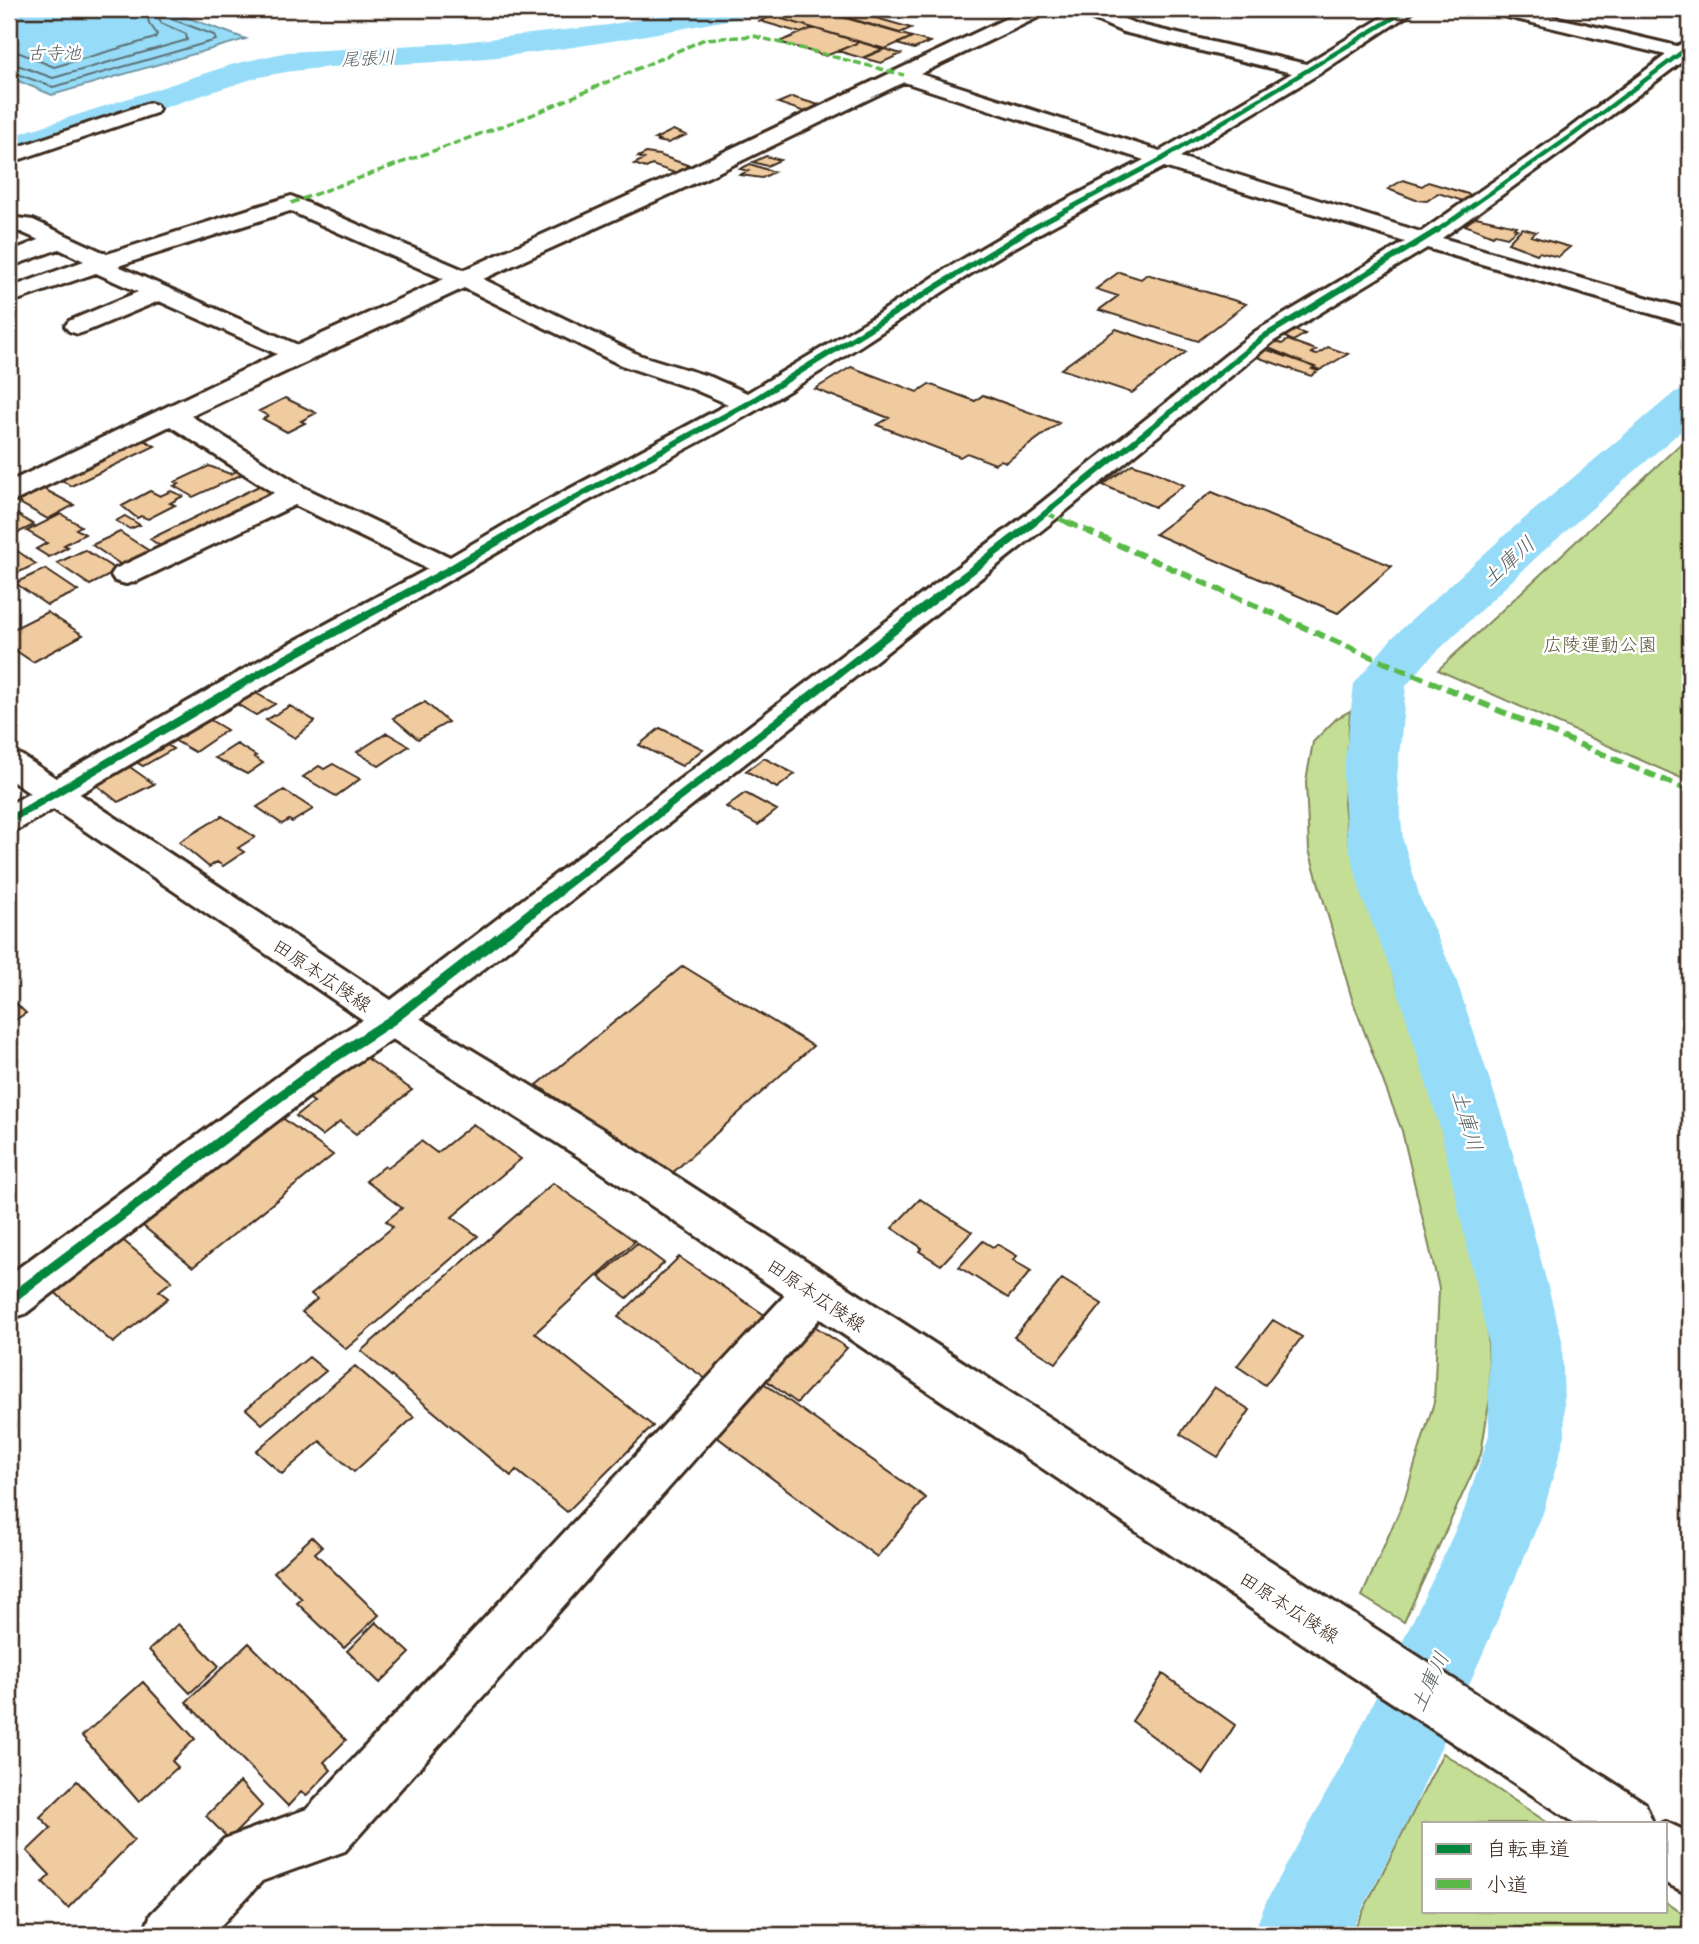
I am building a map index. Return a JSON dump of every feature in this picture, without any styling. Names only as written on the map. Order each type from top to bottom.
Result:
[{"type":"street","points":[[9,493],[298,354],[659,192],[1040,9]]},
{"type":"street","points":[[1086,9],[1130,28],[1310,71]]},
{"type":"street","points":[[9,820],[442,565],[540,516],[1040,223],[1160,160],[1408,9]]},
{"type":"street","points":[[1498,9],[1682,52]]},
{"type":"street","points":[[9,1300],[318,1068],[393,1020],[1046,513],[1265,336],[1424,240],[1655,75],[1682,52]]},
{"type":"street","points":[[904,75],[1160,160],[1690,318]]},
{"type":"street","points":[[9,157],[149,110]]},
{"type":"street","points":[[9,296],[101,263],[291,203],[464,278],[630,360],[740,399]]},
{"type":"street","points":[[9,223],[25,225],[160,292],[298,354]]},
{"type":"street","points":[[9,260],[59,241]]},
{"type":"street","points":[[78,326],[160,292]]},
{"type":"street","points":[[169,414],[295,494],[442,565]]},
{"type":"street","points":[[125,575],[295,494]]},
{"type":"street","name":"田原本広陵線","points":[[9,763],[393,1020],[594,1145],[815,1293],[1623,1822]]},
{"type":"street","points":[[172,1935],[244,1859],[325,1831],[815,1293]]},
{"type":"street","points":[[1668,1851],[1690,1866]]},
{"type":"green space","name":"広陵運動公園","points":[[1690,435],[1690,782],[1438,670]]},
{"type":"green space","points":[[1350,711],[1344,803],[1348,840],[1461,1174],[1486,1284],[1490,1397],[1481,1454],[1404,1622],[1362,1596],[1404,1500],[1434,1402],[1439,1288],[1402,1131],[1352,999],[1309,850],[1306,781],[1313,742],[1337,718]]},
{"type":"green space","points":[[1443,1753],[1546,1822],[1422,1822],[1422,1912],[1668,1912],[1668,1903],[1690,1919],[1690,1935],[1351,1935]]},
{"type":"water","name":"古寺池","points":[[9,9],[164,9],[246,39],[52,95],[9,77]]},
{"type":"building","points":[[790,9],[814,9],[912,37],[885,49],[772,16]]},
{"type":"building","points":[[817,9],[845,9],[911,28],[900,33]]},
{"type":"building","points":[[772,16],[813,28],[801,33],[760,21]]},
{"type":"building","points":[[813,28],[859,42],[826,56],[779,42]]},
{"type":"building","points":[[912,37],[930,42],[914,49],[897,44]]},
{"type":"building","points":[[859,42],[883,49],[862,58],[838,51]]},
{"type":"building","points":[[885,49],[901,54],[881,63],[863,58]]},
{"type":"building","points":[[792,97],[819,105],[805,112],[778,103]]},
{"type":"building","points":[[673,130],[686,135],[668,143],[656,141],[659,140],[655,139]]},
{"type":"building","points":[[646,153],[690,166],[675,173],[652,165],[646,168],[634,164],[644,159],[638,157]]},
{"type":"building","points":[[766,156],[780,160],[767,166],[753,162]]},
{"type":"building","points":[[750,164],[774,172],[762,178],[740,175],[748,171],[740,169]]},
{"type":"building","points":[[1403,180],[1422,186],[1428,182],[1471,195],[1463,201],[1438,193],[1427,201],[1416,200],[1388,189]]},
{"type":"building","points":[[1476,217],[1516,226],[1514,228],[1517,229],[1507,237],[1495,234],[1493,236],[1465,225]]},
{"type":"building","points":[[1522,228],[1536,232],[1531,236],[1570,247],[1558,257],[1539,252],[1537,254],[1508,243]]},
{"type":"building","points":[[1119,272],[1141,279],[1147,274],[1246,304],[1198,341],[1099,310],[1118,296],[1096,289]]},
{"type":"building","points":[[1116,329],[1186,352],[1132,393],[1061,369]]},
{"type":"building","points":[[1292,329],[1305,334],[1293,341],[1281,335]]},
{"type":"building","points":[[1288,340],[1316,350],[1311,353],[1316,355],[1328,347],[1348,354],[1320,370],[1264,346],[1273,341],[1282,344]]},
{"type":"building","points":[[1262,348],[1315,367],[1312,369],[1318,371],[1311,376],[1251,355]]},
{"type":"building","points":[[851,367],[917,392],[929,384],[975,401],[983,395],[1059,423],[1006,462],[1001,460],[995,464],[967,453],[960,457],[877,425],[889,418],[815,389]]},
{"type":"building","points":[[285,398],[316,413],[301,421],[305,423],[287,432],[263,419],[268,416],[259,411]]},
{"type":"building","points":[[144,440],[155,446],[71,486],[60,479]]},
{"type":"building","points":[[1132,464],[1184,485],[1155,507],[1103,485]]},
{"type":"building","points":[[209,466],[230,474],[237,471],[243,474],[193,497],[174,486],[179,484],[175,482]]},
{"type":"building","points":[[261,485],[275,493],[163,548],[150,539]]},
{"type":"building","points":[[42,488],[74,505],[48,519],[16,501]]},
{"type":"building","points":[[150,491],[160,496],[171,491],[183,496],[170,503],[175,505],[148,519],[141,516],[137,518],[122,506]]},
{"type":"building","points":[[1212,492],[1392,566],[1338,613],[1155,534]]},
{"type":"building","points":[[9,509],[34,525],[11,536]]},
{"type":"building","points":[[61,514],[81,526],[76,529],[85,534],[49,557],[36,549],[47,543],[27,531]]},
{"type":"building","points":[[125,516],[140,525],[130,529],[116,521]]},
{"type":"building","points":[[120,532],[154,554],[126,568],[92,545]]},
{"type":"building","points":[[9,545],[36,564],[9,577]]},
{"type":"building","points":[[85,550],[118,571],[90,585],[57,563]]},
{"type":"building","points":[[45,569],[78,591],[47,605],[15,583]]},
{"type":"building","points":[[47,612],[83,635],[33,662],[9,646],[9,631]]},
{"type":"building","points":[[254,692],[275,704],[256,715],[235,703]]},
{"type":"building","points":[[425,702],[448,722],[418,739],[393,718]]},
{"type":"building","points":[[290,706],[315,721],[295,738],[266,720]]},
{"type":"building","points":[[207,718],[227,730],[195,752],[172,739]]},
{"type":"building","points":[[660,728],[703,749],[682,766],[639,745]]},
{"type":"building","points":[[387,733],[409,746],[379,766],[357,752]]},
{"type":"building","points":[[158,739],[173,749],[143,766],[128,757]]},
{"type":"building","points":[[237,744],[263,763],[247,774],[215,758]]},
{"type":"building","points":[[764,758],[795,774],[777,788],[746,771]]},
{"type":"building","points":[[120,760],[154,784],[118,802],[89,779]]},
{"type":"building","points":[[333,764],[360,779],[336,796],[303,777],[319,766],[324,769]]},
{"type":"building","points":[[284,790],[313,809],[292,822],[289,820],[282,824],[257,807]]},
{"type":"building","points":[[745,793],[777,810],[758,825],[726,807]]},
{"type":"building","points":[[222,816],[255,837],[238,848],[244,852],[223,866],[217,862],[209,867],[179,842]]},
{"type":"building","points":[[683,966],[813,1046],[669,1176],[537,1085]]},
{"type":"building","points":[[9,997],[26,1013],[9,1024]]},
{"type":"building","points":[[360,1053],[412,1090],[356,1134],[340,1122],[322,1136],[296,1116],[314,1102],[304,1095]]},
{"type":"building","points":[[277,1114],[333,1155],[193,1267],[137,1221]]},
{"type":"building","points":[[473,1124],[521,1159],[452,1217],[478,1236],[346,1349],[302,1312],[317,1299],[311,1294],[393,1227],[386,1221],[402,1208],[366,1181],[421,1141],[437,1153]]},
{"type":"building","points":[[553,1183],[635,1241],[535,1333],[653,1426],[567,1512],[516,1470],[511,1476],[361,1351]]},
{"type":"building","points":[[920,1199],[972,1232],[941,1265],[919,1251],[922,1248],[892,1228]]},
{"type":"building","points":[[119,1237],[172,1281],[159,1291],[168,1298],[113,1343],[51,1289]]},
{"type":"building","points":[[983,1241],[993,1247],[997,1244],[1017,1256],[1013,1260],[1031,1271],[1008,1298],[959,1267]]},
{"type":"building","points":[[637,1243],[664,1263],[627,1298],[599,1277]]},
{"type":"building","points":[[679,1257],[766,1316],[706,1379],[618,1317]]},
{"type":"building","points":[[1062,1279],[1102,1304],[1056,1363],[1014,1337]]},
{"type":"building","points":[[1273,1320],[1302,1337],[1265,1385],[1237,1366]]},
{"type":"building","points":[[813,1325],[847,1348],[797,1403],[763,1378]]},
{"type":"building","points":[[309,1357],[326,1371],[262,1424],[246,1409]]},
{"type":"building","points":[[355,1366],[414,1417],[354,1472],[320,1441],[282,1474],[256,1451]]},
{"type":"building","points":[[762,1382],[926,1498],[877,1557],[713,1434]]},
{"type":"building","points":[[1214,1387],[1250,1410],[1218,1457],[1180,1434]]},
{"type":"building","points":[[312,1537],[322,1547],[315,1553],[379,1615],[344,1648],[297,1603],[302,1599],[274,1572]]},
{"type":"building","points":[[376,1622],[410,1653],[380,1683],[347,1651]]},
{"type":"building","points":[[178,1624],[219,1666],[190,1693],[149,1650]]},
{"type":"building","points":[[249,1643],[346,1740],[324,1762],[331,1770],[306,1796],[301,1792],[288,1806],[186,1702]]},
{"type":"building","points":[[1163,1674],[1235,1725],[1204,1774],[1132,1721]]},
{"type":"building","points":[[143,1682],[195,1739],[172,1761],[178,1767],[139,1802],[82,1736]]},
{"type":"building","points":[[77,1781],[134,1840],[68,1908],[43,1882],[50,1875],[27,1851],[51,1828],[40,1817]]},
{"type":"building","points":[[240,1782],[262,1806],[229,1839],[206,1816]]},
{"type":"waterway","name":"尾張川","points":[[9,148],[245,71],[288,61],[454,52],[608,34],[738,9]]},
{"type":"waterway","points":[[1241,103],[1362,30]]},
{"type":"waterway","points":[[1085,191],[1200,128]]},
{"type":"waterway","points":[[939,274],[980,250]]},
{"type":"waterway","points":[[854,329],[905,296]]},
{"type":"waterway","name":"土庫川","points":[[1299,1935],[1380,1783],[1462,1607],[1503,1513],[1527,1435],[1525,1340],[1474,1132],[1425,979],[1391,898],[1375,840],[1370,777],[1380,684],[1410,649],[1523,544],[1690,401]]},
{"type":"waterway","points":[[552,498],[686,427]]},
{"type":"waterway","points":[[409,580],[496,531]]},
{"type":"marked path","points":[[291,203],[532,115],[705,39],[754,36],[904,75]]},
{"type":"marked path","points":[[1046,513],[1346,646],[1690,791]]},
{"type":"cycle path","points":[[9,820],[278,663],[749,403],[878,325],[954,274],[1256,104],[1408,9]]},
{"type":"cycle path","points":[[9,1300],[318,1068],[392,1020],[1046,513],[1265,336],[1424,240],[1574,134],[1690,46]]}]
